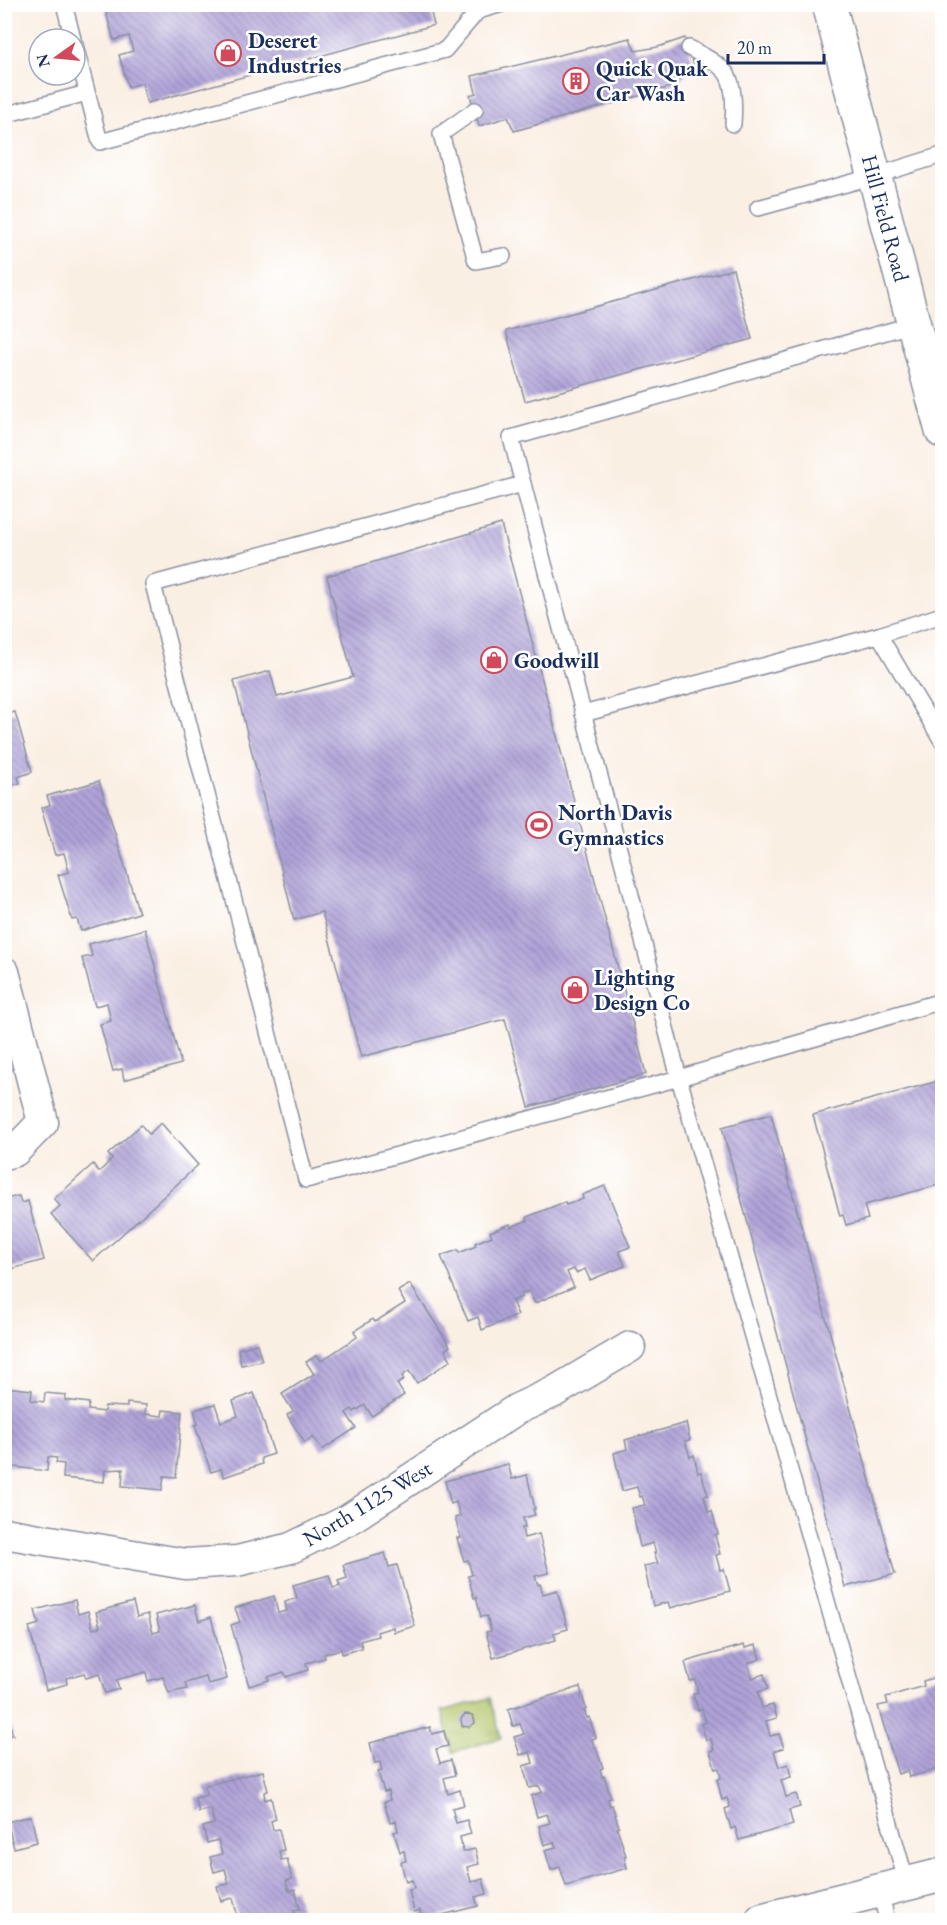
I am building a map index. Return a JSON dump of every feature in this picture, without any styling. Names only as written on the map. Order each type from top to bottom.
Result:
[{"type":"main road","name":"Hill Field Road","points":[[829,4],[942,430]]},
{"type":"main road","points":[[762,1920],[891,1898],[942,1875]]},
{"type":"street","points":[[4,972],[43,1122],[15,1151],[4,1154]]},
{"type":"street","name":"North 1125 West","points":[[4,1533],[186,1564],[237,1561],[291,1548],[348,1520],[517,1409],[554,1392],[630,1347]]},
{"type":"lane","points":[[64,4],[70,27]]},
{"type":"lane","points":[[86,87],[100,142],[445,50],[477,8],[502,4]]},
{"type":"lane","points":[[689,48],[713,62],[728,76],[735,104],[733,124]]},
{"type":"lane","points":[[4,115],[87,93]]},
{"type":"lane","points":[[475,110],[441,134],[476,261],[503,256]]},
{"type":"lane","points":[[758,208],[942,155]]},
{"type":"lane","points":[[891,1898],[511,438],[914,324]]},
{"type":"lane","points":[[523,484],[153,584],[306,1180],[679,1077],[942,1001]]},
{"type":"lane","points":[[583,714],[879,635],[942,615]]},
{"type":"lane","points":[[879,635],[942,741]]},
{"type":"green space","points":[[490,1698],[501,1738],[453,1752],[442,1711]]},
{"type":"building","name":"Deseret Industries","points":[[121,4],[441,4],[443,10],[431,13],[434,25],[147,103],[142,83],[128,87],[119,55],[133,51],[129,36],[114,40],[105,9]]},
{"type":"building","name":"Quick Quak Car Wash","points":[[630,38],[635,51],[658,47],[685,38],[694,65],[674,86],[514,131],[508,117],[479,126],[470,95],[476,93],[472,76]]},
{"type":"building","points":[[733,269],[752,339],[525,401],[506,331]]},
{"type":"building","points":[[501,524],[646,1074],[529,1107],[505,1019],[361,1057],[322,912],[294,920],[234,681],[270,671],[277,697],[353,677],[327,576]]},
{"type":"building","points":[[15,712],[32,772],[18,777],[20,783],[4,787],[4,715]]},
{"type":"building","points":[[99,781],[139,913],[81,931],[77,919],[72,920],[58,875],[69,872],[64,853],[55,855],[41,808],[50,805],[47,796]]},
{"type":"building","points":[[145,929],[181,1064],[124,1080],[122,1069],[113,1071],[100,1024],[111,1021],[107,1003],[95,1006],[82,958],[92,956],[89,944]]},
{"type":"building","points":[[942,1080],[942,1184],[864,1205],[868,1219],[846,1225],[843,1215],[840,1216],[813,1115]]},
{"type":"building","points":[[771,1114],[895,1574],[845,1587],[722,1127]]},
{"type":"building","points":[[161,1123],[198,1165],[93,1261],[51,1214],[60,1206],[54,1199],[93,1164],[99,1172],[112,1159],[108,1154],[141,1125],[149,1134]]},
{"type":"building","points":[[605,1186],[630,1247],[619,1251],[625,1266],[590,1280],[585,1269],[576,1273],[574,1269],[567,1272],[574,1287],[535,1303],[529,1291],[512,1301],[518,1315],[482,1330],[478,1317],[468,1321],[441,1256],[458,1250],[459,1253],[476,1246],[475,1243],[492,1236],[490,1232],[510,1224],[511,1227],[528,1220],[527,1217],[565,1202],[566,1205],[583,1199],[582,1195]]},
{"type":"building","points":[[19,1196],[21,1203],[28,1201],[44,1260],[4,1271],[4,1199]]},
{"type":"building","points":[[410,1284],[450,1346],[445,1350],[451,1360],[417,1383],[409,1371],[402,1376],[404,1380],[397,1384],[404,1395],[372,1416],[365,1405],[354,1412],[352,1409],[346,1413],[356,1428],[322,1450],[313,1437],[305,1443],[287,1415],[293,1411],[282,1394],[314,1374],[306,1362],[317,1355],[321,1361],[357,1337],[354,1331],[373,1319],[375,1322],[405,1303],[398,1291]]},
{"type":"building","points":[[257,1344],[262,1361],[241,1365],[238,1349]]},
{"type":"building","points":[[4,1387],[32,1390],[31,1400],[44,1402],[45,1393],[66,1395],[65,1400],[89,1403],[88,1410],[104,1412],[105,1406],[127,1407],[127,1403],[146,1405],[145,1414],[162,1416],[163,1410],[182,1412],[176,1477],[164,1476],[162,1490],[122,1486],[123,1469],[105,1470],[104,1482],[63,1478],[64,1464],[56,1463],[57,1458],[48,1457],[47,1471],[6,1466]]},
{"type":"building","points":[[254,1393],[274,1454],[261,1458],[262,1464],[224,1477],[221,1469],[211,1472],[195,1425],[198,1424],[194,1410],[215,1404],[221,1422],[238,1416],[233,1401]]},
{"type":"building","points":[[686,1423],[690,1440],[685,1441],[690,1457],[694,1455],[698,1473],[701,1472],[708,1495],[704,1496],[708,1512],[712,1511],[718,1534],[715,1535],[720,1554],[716,1555],[720,1570],[724,1569],[730,1591],[670,1608],[668,1602],[653,1606],[644,1566],[658,1563],[654,1553],[656,1553],[653,1543],[640,1547],[632,1508],[645,1505],[637,1487],[622,1491],[614,1453],[627,1449],[625,1440]]},
{"type":"building","points":[[508,1464],[512,1479],[527,1475],[535,1515],[523,1518],[524,1538],[539,1534],[549,1573],[535,1576],[543,1594],[557,1590],[568,1629],[554,1633],[556,1640],[493,1658],[486,1632],[491,1631],[487,1616],[481,1617],[468,1576],[472,1575],[468,1560],[464,1561],[457,1538],[461,1538],[455,1518],[460,1516],[456,1502],[451,1504],[445,1481]]},
{"type":"building","points":[[385,1553],[389,1567],[397,1565],[415,1626],[394,1632],[393,1627],[377,1632],[378,1636],[360,1641],[362,1648],[342,1654],[341,1649],[324,1654],[325,1658],[306,1663],[308,1670],[286,1677],[284,1672],[268,1677],[269,1680],[249,1686],[231,1625],[240,1622],[235,1608],[274,1596],[278,1613],[287,1611],[285,1602],[297,1598],[293,1585],[329,1575],[333,1588],[340,1586],[338,1581],[347,1578],[343,1565]]},
{"type":"building","points":[[75,1600],[78,1614],[88,1611],[93,1629],[100,1627],[96,1612],[133,1602],[137,1617],[148,1614],[153,1633],[160,1631],[156,1615],[195,1605],[199,1621],[211,1617],[227,1679],[208,1684],[206,1677],[185,1683],[187,1689],[169,1693],[163,1677],[148,1681],[146,1672],[116,1680],[119,1689],[105,1693],[99,1674],[86,1678],[84,1673],[66,1678],[67,1684],[46,1690],[29,1627],[39,1624],[35,1610]]},
{"type":"building","points":[[744,1645],[745,1648],[756,1645],[760,1659],[748,1663],[752,1678],[764,1674],[768,1689],[758,1692],[762,1708],[773,1705],[777,1718],[766,1721],[770,1736],[779,1734],[784,1748],[774,1751],[779,1767],[788,1764],[791,1777],[781,1780],[786,1797],[796,1794],[800,1807],[789,1810],[793,1825],[739,1840],[735,1827],[731,1829],[725,1809],[730,1807],[727,1798],[722,1800],[717,1779],[721,1778],[719,1768],[715,1769],[710,1751],[714,1750],[711,1739],[706,1740],[701,1724],[706,1722],[702,1709],[698,1710],[693,1694],[698,1692],[695,1680],[690,1681],[685,1662]]},
{"type":"building","points":[[942,1675],[942,1768],[909,1777],[907,1771],[898,1774],[878,1706],[888,1704],[886,1697],[924,1686],[923,1681]]},
{"type":"building","points":[[580,1687],[586,1709],[584,1710],[587,1718],[589,1717],[596,1738],[592,1739],[603,1768],[600,1769],[611,1798],[608,1799],[610,1806],[612,1805],[619,1827],[617,1828],[626,1856],[624,1856],[627,1868],[566,1886],[560,1867],[551,1870],[545,1850],[556,1847],[554,1842],[544,1845],[539,1826],[550,1823],[547,1814],[537,1817],[531,1796],[542,1792],[539,1786],[529,1788],[523,1766],[533,1763],[530,1752],[520,1755],[514,1737],[524,1734],[520,1724],[513,1726],[508,1709]]},
{"type":"building","points":[[6,1713],[13,1735],[4,1737],[4,1714]]},
{"type":"building","points":[[465,1714],[473,1715],[475,1723],[469,1727],[462,1726],[461,1719]]},
{"type":"building","points":[[430,1727],[432,1734],[444,1731],[448,1746],[436,1749],[440,1763],[451,1760],[455,1775],[444,1778],[448,1794],[460,1790],[464,1805],[452,1808],[456,1823],[467,1820],[471,1834],[460,1837],[463,1852],[475,1849],[479,1864],[467,1867],[471,1882],[483,1879],[487,1894],[475,1897],[478,1906],[422,1920],[420,1910],[414,1912],[409,1890],[414,1889],[412,1880],[406,1882],[401,1862],[406,1861],[404,1851],[400,1852],[394,1832],[398,1831],[396,1821],[390,1823],[384,1802],[390,1800],[388,1791],[384,1792],[378,1772],[382,1771],[380,1762],[375,1763],[370,1743]]},
{"type":"building","points":[[263,1771],[268,1791],[264,1792],[265,1800],[271,1798],[276,1819],[271,1821],[273,1830],[279,1829],[284,1850],[279,1851],[281,1860],[287,1859],[292,1879],[286,1881],[289,1891],[295,1889],[300,1909],[294,1910],[297,1920],[227,1920],[226,1917],[237,1914],[233,1898],[221,1901],[217,1886],[229,1884],[225,1869],[214,1872],[210,1857],[222,1854],[218,1840],[207,1843],[203,1827],[214,1824],[211,1809],[199,1812],[195,1798],[207,1795],[204,1786]]},
{"type":"building","points":[[31,1816],[37,1842],[14,1848],[7,1822]]},
{"type":"place","name":"Deseret Industries","points":[[228,53]]},
{"type":"place","name":"Quick Quak Car Wash","points":[[576,81]]},
{"type":"place","name":"Goodwill","points":[[494,660]]},
{"type":"place","name":"North Davis Gymnastics","points":[[539,825]]},
{"type":"place","name":"Lighting Design Co","points":[[575,990]]}]
